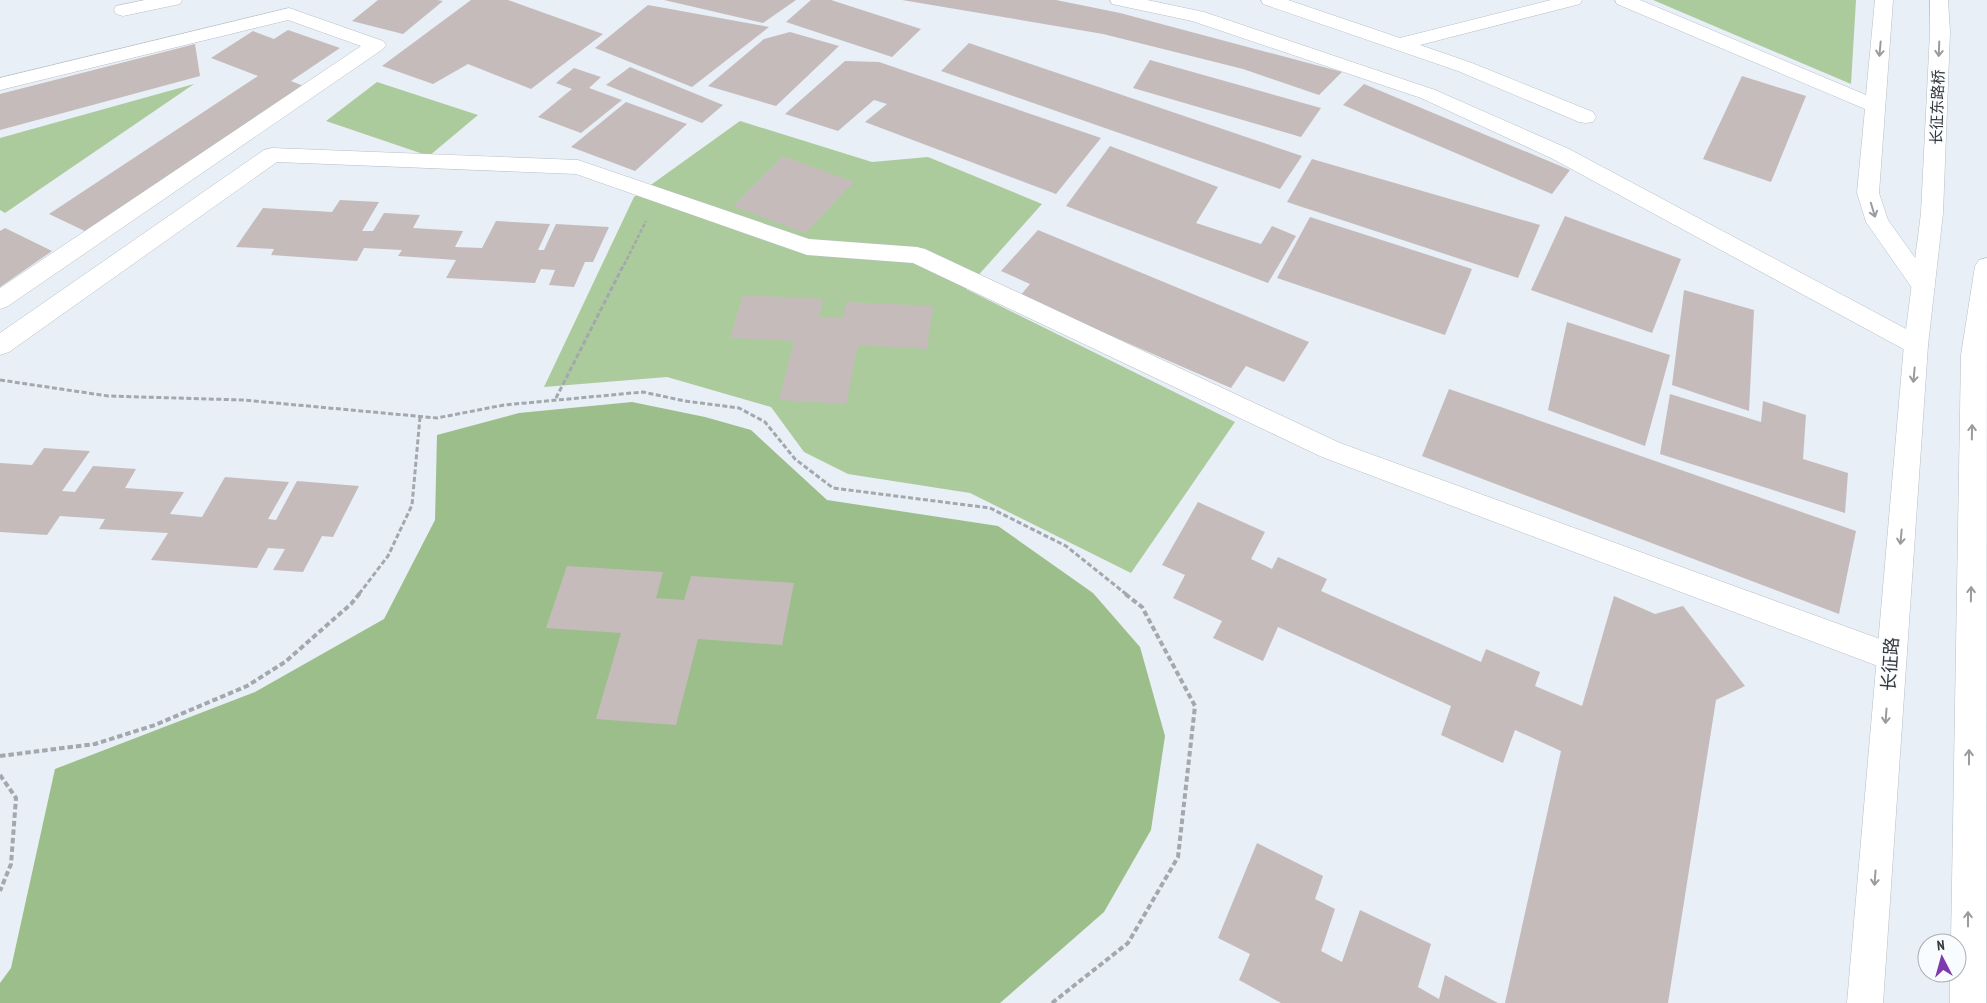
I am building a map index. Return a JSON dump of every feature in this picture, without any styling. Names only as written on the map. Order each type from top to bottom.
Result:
[{"type":"main road","points":[[123,10],[173,0]]},
{"type":"main road","points":[[1119,0],[1197,16],[1428,94],[1561,154],[1917,336]]},
{"type":"main road","points":[[1270,0],[1465,67],[1586,117]]},
{"type":"main road","points":[[1400,44],[1573,0]]},
{"type":"main road","points":[[1624,0],[1875,106]]},
{"type":"main road","points":[[1884,0],[1868,193],[1877,222],[1923,286]]},
{"type":"main road","name":"长征东路桥","points":[[1923,286],[1932,213],[1940,32],[1939,0]]},
{"type":"main road","points":[[0,84],[289,14],[376,45],[0,300]]},
{"type":"main road","points":[[0,346],[272,155],[578,167],[807,247],[917,255],[1332,450],[1891,657]]},
{"type":"main road","points":[[1968,1003],[1979,645],[1973,355],[1983,320],[1987,266]]},
{"type":"main road","name":"长征路","points":[[1865,1003],[1891,657],[1917,336],[1923,286]]},
{"type":"path","points":[[556,399],[659,196]]},
{"type":"path","points":[[0,380],[108,396],[242,400],[437,418],[504,405],[643,392],[685,401],[738,408],[765,422],[795,459],[833,488],[990,508],[1066,546],[1142,607],[1196,706],[1178,857],[1128,943],[1052,1003]]},
{"type":"path","points":[[0,756],[96,744],[155,725],[247,686],[285,662],[351,604],[388,556],[412,505],[420,417]]},
{"type":"path","points":[[0,775],[16,798],[11,864],[0,891]]},
{"type":"green space","points":[[1653,0],[1856,0],[1851,84]]},
{"type":"green space","points":[[377,82],[478,115],[429,156],[326,121]]},
{"type":"green space","points":[[194,84],[5,213],[0,210],[0,138]]},
{"type":"green space","points":[[740,121],[872,162],[928,157],[1042,204],[966,289],[1235,422],[1131,573],[970,493],[848,474],[804,452],[771,407],[667,377],[544,387],[634,197]]},
{"type":"green space","points":[[632,402],[705,417],[751,430],[827,500],[998,526],[1093,593],[1140,647],[1165,736],[1151,830],[1104,912],[1000,1003],[0,1003],[0,983],[11,968],[55,769],[255,692],[384,619],[435,520],[437,435],[519,413]]},
{"type":"building","points":[[378,0],[443,1],[403,34],[352,21]]},
{"type":"building","points":[[471,0],[508,0],[603,34],[531,89],[468,64],[433,84],[382,66]]},
{"type":"building","points":[[664,0],[796,0],[763,23]]},
{"type":"building","points":[[811,0],[831,0],[921,29],[892,57],[786,22]]},
{"type":"building","points":[[902,0],[1056,0],[1120,13],[1342,72],[1319,95],[1243,69],[1103,34]]},
{"type":"building","points":[[648,5],[769,27],[692,87],[595,48]]},
{"type":"building","points":[[288,30],[340,48],[291,81],[306,87],[91,234],[49,214],[258,76],[211,58],[253,31],[274,39]]},
{"type":"building","points":[[790,32],[839,46],[776,106],[708,86],[764,39]]},
{"type":"building","points":[[969,43],[1302,156],[1280,189],[941,71]]},
{"type":"building","points":[[195,44],[200,76],[0,130],[0,94]]},
{"type":"building","points":[[1150,60],[1321,108],[1301,137],[1133,88]]},
{"type":"building","points":[[845,61],[879,62],[1101,138],[1056,194],[865,122],[887,104],[874,100],[838,131],[785,114]]},
{"type":"building","points":[[630,67],[723,105],[702,123],[606,85]]},
{"type":"building","points":[[574,68],[601,77],[589,88],[622,100],[581,133],[538,117],[572,89],[556,83]]},
{"type":"building","points":[[1742,76],[1806,96],[1771,182],[1703,159]]},
{"type":"building","points":[[1364,84],[1570,170],[1552,194],[1343,105]]},
{"type":"building","points":[[626,102],[687,124],[635,171],[571,147]]},
{"type":"building","points":[[1110,146],[1218,187],[1196,223],[1261,244],[1272,226],[1296,236],[1268,283],[1066,206]]},
{"type":"building","points":[[783,156],[854,182],[805,233],[733,206]]},
{"type":"building","points":[[1312,159],[1540,225],[1518,278],[1287,202]]},
{"type":"building","points":[[340,200],[379,202],[362,231],[373,231],[384,213],[420,215],[413,228],[463,231],[455,247],[482,248],[496,221],[550,224],[538,250],[544,250],[556,224],[609,227],[593,262],[585,262],[574,287],[549,285],[555,270],[541,269],[535,283],[446,278],[456,260],[398,256],[402,250],[364,248],[357,261],[271,255],[274,249],[236,247],[263,208],[332,212]]},
{"type":"building","points":[[1565,216],[1681,259],[1652,333],[1531,290]]},
{"type":"building","points":[[1310,217],[1472,269],[1445,335],[1277,278]]},
{"type":"building","points":[[5,228],[52,251],[0,287],[0,231]]},
{"type":"building","points":[[1038,230],[1309,342],[1284,382],[1246,366],[1231,388],[1020,296],[1030,284],[1001,271]]},
{"type":"building","points":[[1684,290],[1754,310],[1749,411],[1672,385]]},
{"type":"building","points":[[743,295],[823,299],[819,317],[843,318],[846,302],[933,306],[927,349],[858,345],[846,404],[779,400],[794,341],[730,338]]},
{"type":"building","points":[[1567,322],[1670,355],[1645,446],[1548,410]]},
{"type":"building","points":[[1449,389],[1856,531],[1839,614],[1422,456]]},
{"type":"building","points":[[1670,394],[1761,422],[1763,401],[1806,415],[1803,459],[1848,473],[1845,513],[1660,454]]},
{"type":"building","points":[[44,448],[90,451],[62,491],[75,492],[93,466],[136,469],[125,488],[184,492],[170,514],[202,517],[225,477],[289,482],[268,519],[276,520],[297,481],[359,486],[333,537],[322,536],[303,572],[273,570],[285,549],[268,548],[257,568],[151,560],[168,533],[99,529],[105,519],[60,516],[47,535],[0,532],[0,463],[32,465]]},
{"type":"building","points":[[1198,502],[1265,532],[1251,559],[1272,569],[1278,557],[1327,579],[1321,591],[1481,662],[1486,649],[1540,672],[1535,686],[1582,706],[1614,596],[1655,614],[1683,606],[1745,686],[1716,700],[1668,1003],[1505,1003],[1561,751],[1515,730],[1503,763],[1441,735],[1451,706],[1278,627],[1263,661],[1213,638],[1222,621],[1173,598],[1185,575],[1162,565]]},
{"type":"building","points":[[567,566],[663,572],[656,598],[684,600],[691,576],[794,583],[782,645],[698,639],[676,725],[596,719],[621,633],[546,628]]},
{"type":"building","points":[[1257,843],[1323,876],[1315,899],[1335,909],[1321,951],[1342,962],[1360,910],[1431,944],[1418,987],[1439,999],[1445,975],[1498,1003],[1281,1003],[1239,980],[1250,954],[1218,938]]}]
